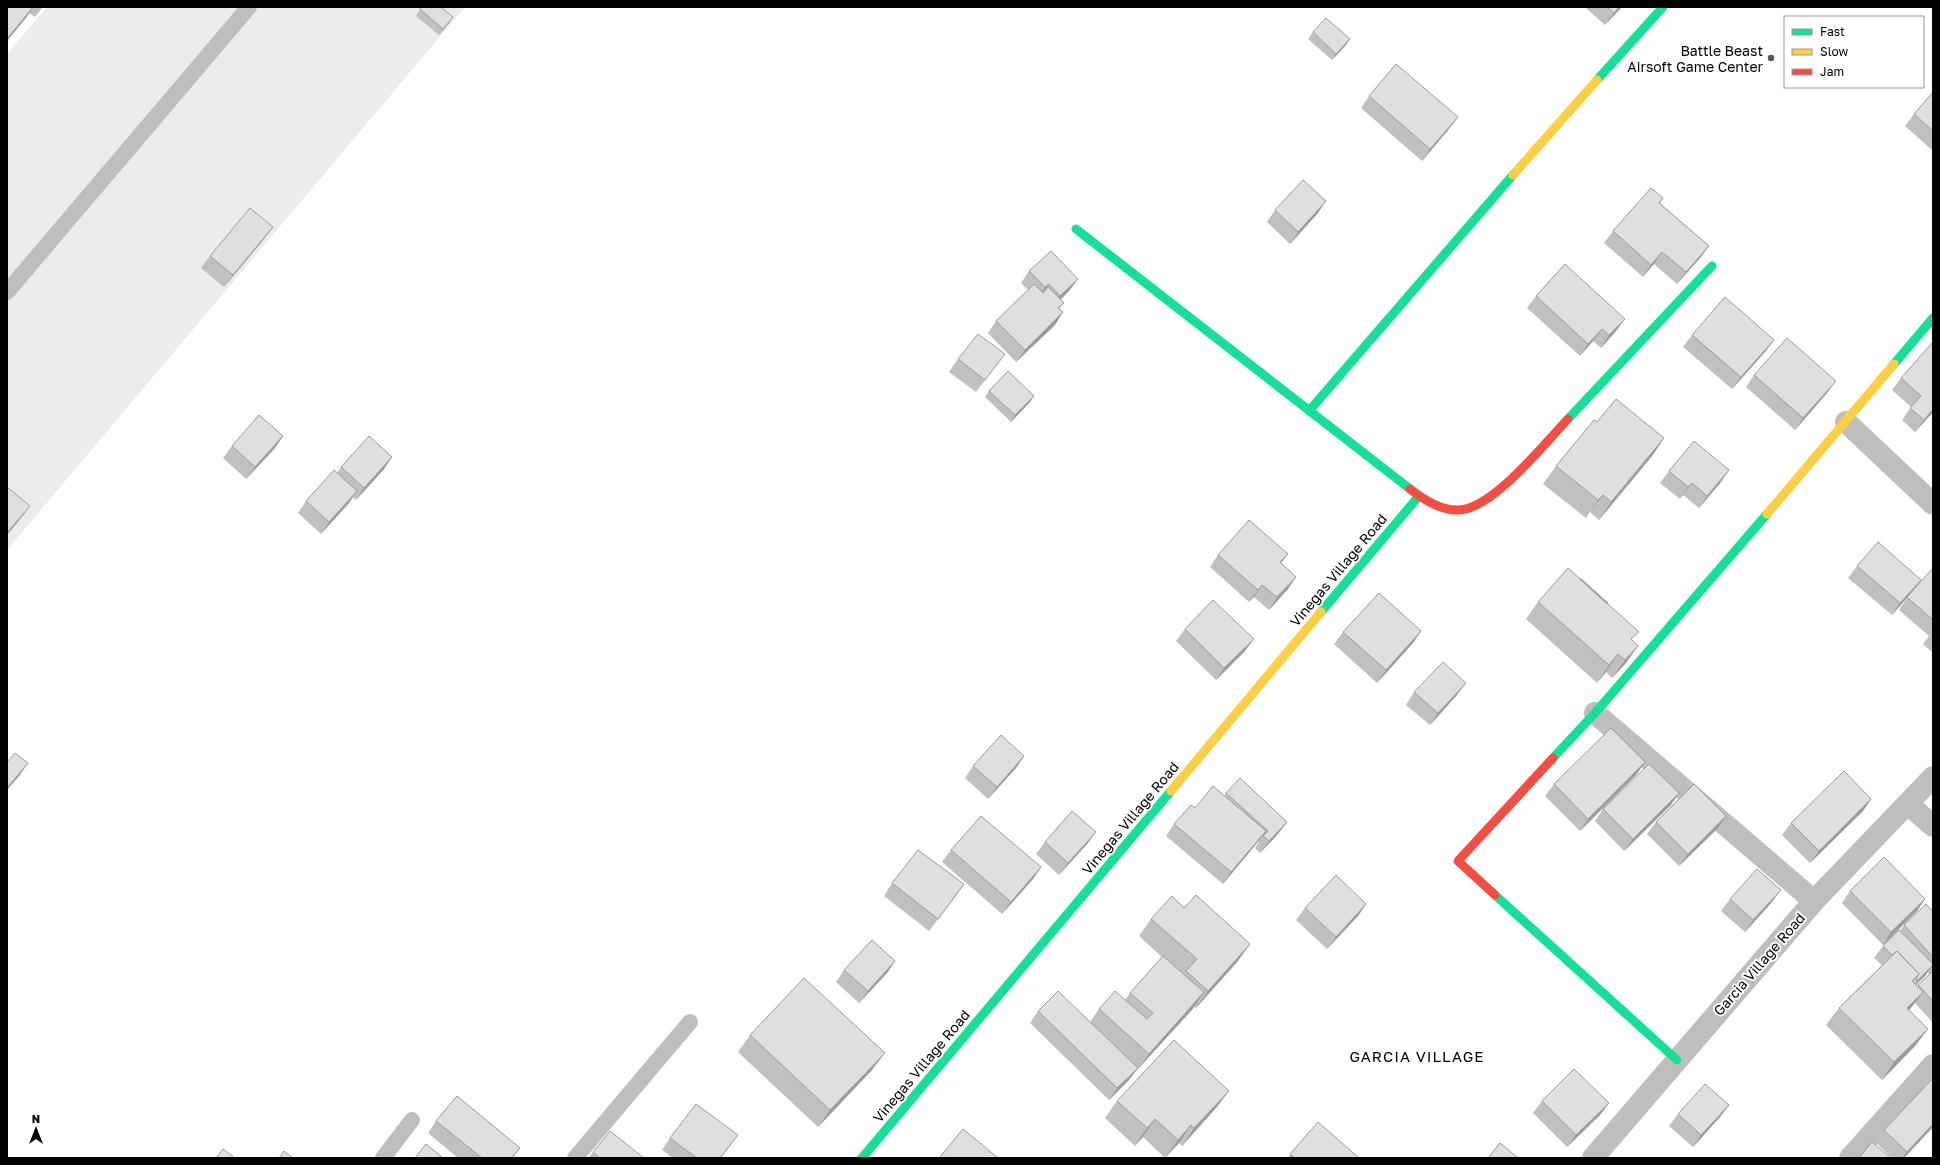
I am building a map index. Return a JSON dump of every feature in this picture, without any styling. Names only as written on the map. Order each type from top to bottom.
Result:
[{"type":"street","points":[[1309,411],[1518,169],[1663,7]]},
{"type":"street","points":[[1076,228],[1419,496],[1436,507],[1454,512],[1469,509],[1488,500],[1500,489],[1712,266]]},
{"type":"street","points":[[1677,1060],[1458,861],[1595,713],[1846,422],[1933,318]]},
{"type":"street","points":[[1846,422],[1933,504]]},
{"type":"street","name":"Vinegas Village Road","points":[[862,1158],[1419,496]]},
{"type":"street","points":[[1595,713],[1814,901]]},
{"type":"street","name":"Garcia Village Road","points":[[1593,1158],[1814,901],[1933,777]]},
{"type":"street","points":[[1908,804],[1933,826]]},
{"type":"street","points":[[1850,1158],[1933,1065]]},
{"type":"lane","points":[[7,292],[249,7]]},
{"type":"lane","points":[[575,1158],[690,1022]]},
{"type":"lane","points":[[383,1158],[412,1120]]},
{"type":"shaded area","points":[[47,7],[465,7],[7,550],[7,54]]},
{"type":"building","points":[[7,7],[33,7],[7,39]]},
{"type":"building","points":[[422,7],[441,7],[453,17],[443,29],[420,9]]},
{"type":"building","points":[[1607,7],[1619,7],[1614,13]]},
{"type":"building","points":[[1326,18],[1350,39],[1336,54],[1313,32]]},
{"type":"building","points":[[1396,64],[1458,117],[1430,149],[1369,96]]},
{"type":"building","points":[[1933,92],[1933,131],[1914,114]]},
{"type":"building","points":[[1303,180],[1326,201],[1298,232],[1275,210]]},
{"type":"building","points":[[1651,188],[1663,198],[1659,203],[1709,246],[1686,272],[1662,252],[1651,265],[1613,231]]},
{"type":"building","points":[[250,208],[273,227],[233,275],[210,256]]},
{"type":"building","points":[[1051,251],[1078,279],[1060,296],[1049,284],[1045,287],[1029,271]]},
{"type":"building","points":[[1565,264],[1625,319],[1609,335],[1602,329],[1588,344],[1536,296]]},
{"type":"building","points":[[1034,284],[1043,293],[1048,287],[1064,303],[1058,308],[1063,312],[1025,350],[996,321]]},
{"type":"building","points":[[1725,297],[1774,340],[1741,377],[1692,335]]},
{"type":"building","points":[[978,334],[1005,354],[985,380],[958,359]]},
{"type":"building","points":[[1787,338],[1836,381],[1803,418],[1754,375]]},
{"type":"building","points":[[1933,342],[1933,409],[1924,420],[1910,408],[1921,396],[1901,378]]},
{"type":"building","points":[[1008,371],[1034,396],[1015,415],[989,391]]},
{"type":"building","points":[[1616,399],[1664,438],[1611,502],[1603,495],[1598,500],[1556,466],[1594,420],[1597,422]]},
{"type":"building","points":[[259,415],[283,436],[255,467],[232,446]]},
{"type":"building","points":[[369,436],[392,457],[364,488],[341,467]]},
{"type":"building","points":[[1694,441],[1729,470],[1707,496],[1692,483],[1688,487],[1669,471]]},
{"type":"building","points":[[334,470],[357,491],[329,522],[306,501]]},
{"type":"building","points":[[7,487],[30,506],[7,533]]},
{"type":"building","points":[[1249,520],[1288,554],[1280,562],[1296,577],[1277,597],[1262,585],[1258,590],[1218,555]]},
{"type":"building","points":[[1878,542],[1921,580],[1900,603],[1857,566]]},
{"type":"building","points":[[1568,568],[1639,632],[1631,639],[1638,646],[1625,660],[1618,654],[1609,665],[1538,602]]},
{"type":"building","points":[[1933,568],[1933,620],[1907,597]]},
{"type":"building","points":[[1580,578],[1608,603],[1607,604]]},
{"type":"building","points":[[1379,593],[1421,631],[1386,670],[1343,632]]},
{"type":"building","points":[[1213,600],[1254,639],[1224,668],[1185,629]]},
{"type":"building","points":[[1443,662],[1466,683],[1438,713],[1414,692]]},
{"type":"building","points":[[1611,728],[1645,762],[1588,819],[1554,784]]},
{"type":"building","points":[[1001,735],[1024,756],[997,787],[973,766]]},
{"type":"building","points":[[15,753],[28,763],[7,788],[7,760],[8,761]]},
{"type":"building","points":[[1649,764],[1679,793],[1633,839],[1603,809]]},
{"type":"building","points":[[1844,771],[1871,799],[1819,851],[1791,823]]},
{"type":"building","points":[[1240,778],[1287,822],[1269,841],[1263,836],[1268,831],[1226,793]]},
{"type":"building","points":[[1694,784],[1726,816],[1688,854],[1656,822]]},
{"type":"building","points":[[1213,786],[1266,831],[1231,872],[1174,824],[1191,805],[1195,808]]},
{"type":"building","points":[[1072,811],[1096,832],[1068,863],[1045,842]]},
{"type":"building","points":[[981,816],[1041,867],[1011,902],[951,850]]},
{"type":"building","points":[[918,850],[964,884],[938,919],[892,883]]},
{"type":"building","points":[[1884,857],[1925,899],[1891,932],[1850,891]]},
{"type":"building","points":[[1757,869],[1781,890],[1753,920],[1730,899]]},
{"type":"building","points":[[1336,875],[1366,904],[1336,937],[1305,908]]},
{"type":"building","points":[[1196,895],[1250,944],[1208,991],[1186,971],[1197,959],[1151,919],[1172,896],[1184,908]]},
{"type":"building","points":[[1926,904],[1933,912],[1933,957],[1904,925]]},
{"type":"building","points":[[1899,930],[1933,964],[1918,980],[1916,979],[1919,974],[1897,951],[1892,955],[1883,946]]},
{"type":"building","points":[[872,940],[895,961],[868,991],[844,970]]},
{"type":"building","points":[[1897,951],[1919,974],[1912,981],[1923,992],[1907,1008],[1928,1029],[1894,1062],[1839,1008]]},
{"type":"building","points":[[1163,956],[1204,992],[1149,1054],[1099,1009],[1115,991],[1147,1019],[1153,1013],[1130,993]]},
{"type":"building","points":[[1933,971],[1933,1001],[1918,985]]},
{"type":"building","points":[[804,978],[885,1053],[830,1110],[750,1035]]},
{"type":"building","points":[[1058,991],[1138,1068],[1117,1088],[1038,1011]]},
{"type":"building","points":[[1174,1040],[1229,1091],[1194,1128],[1191,1125],[1178,1140],[1155,1119],[1147,1128],[1117,1101]]},
{"type":"building","points":[[1574,1069],[1609,1103],[1576,1135],[1542,1101]]},
{"type":"building","points":[[1933,1078],[1933,1124],[1907,1152],[1884,1130]]},
{"type":"building","points":[[1705,1084],[1729,1105],[1701,1135],[1678,1114]]},
{"type":"building","points":[[457,1096],[520,1148],[511,1158],[482,1158],[436,1121]]},
{"type":"building","points":[[696,1104],[738,1135],[720,1158],[697,1158],[670,1138]]},
{"type":"building","points":[[1318,1122],[1359,1158],[1295,1158],[1290,1154]]},
{"type":"building","points":[[963,1129],[998,1158],[939,1158]]},
{"type":"building","points":[[610,1131],[644,1158],[600,1158],[593,1152]]},
{"type":"building","points":[[1872,1142],[1891,1158],[1859,1158]]},
{"type":"building","points":[[1500,1143],[1518,1158],[1488,1158]]},
{"type":"building","points":[[426,1144],[443,1158],[415,1158]]},
{"type":"building","points":[[223,1149],[235,1158],[216,1158]]},
{"type":"building","points":[[284,1151],[293,1158],[279,1158]]},
{"type":"traffic: fast","points":[[1597,80],[1663,7]]},
{"type":"traffic: fast","points":[[1309,411],[1513,175]]},
{"type":"traffic: fast","points":[[1076,229],[1410,489]]},
{"type":"traffic: fast","points":[[1568,419],[1712,266]]},
{"type":"traffic: fast","points":[[1894,364],[1933,318]]},
{"type":"traffic: fast","points":[[1321,612],[1419,496]]},
{"type":"traffic: fast","points":[[1553,758],[1595,713],[1767,514]]},
{"type":"traffic: fast","points":[[862,1158],[1171,791]]},
{"type":"traffic: fast","points":[[1495,895],[1677,1060]]},
{"type":"traffic: slow","points":[[1513,175],[1597,80]]},
{"type":"traffic: slow","points":[[1767,514],[1894,364]]},
{"type":"traffic: slow","points":[[1171,791],[1321,612]]},
{"type":"traffic: jam","points":[[1410,489],[1427,501],[1439,507],[1452,510],[1473,507],[1487,499],[1518,473],[1568,419]]},
{"type":"traffic: jam","points":[[1495,895],[1458,861],[1553,758]]},
{"type":"place","name":"Battle Beast Airsoft Game Center","points":[[1771,58]]},
{"type":"district","name":"GARCIA VILLAGE","points":[[1417,1056]]}]
